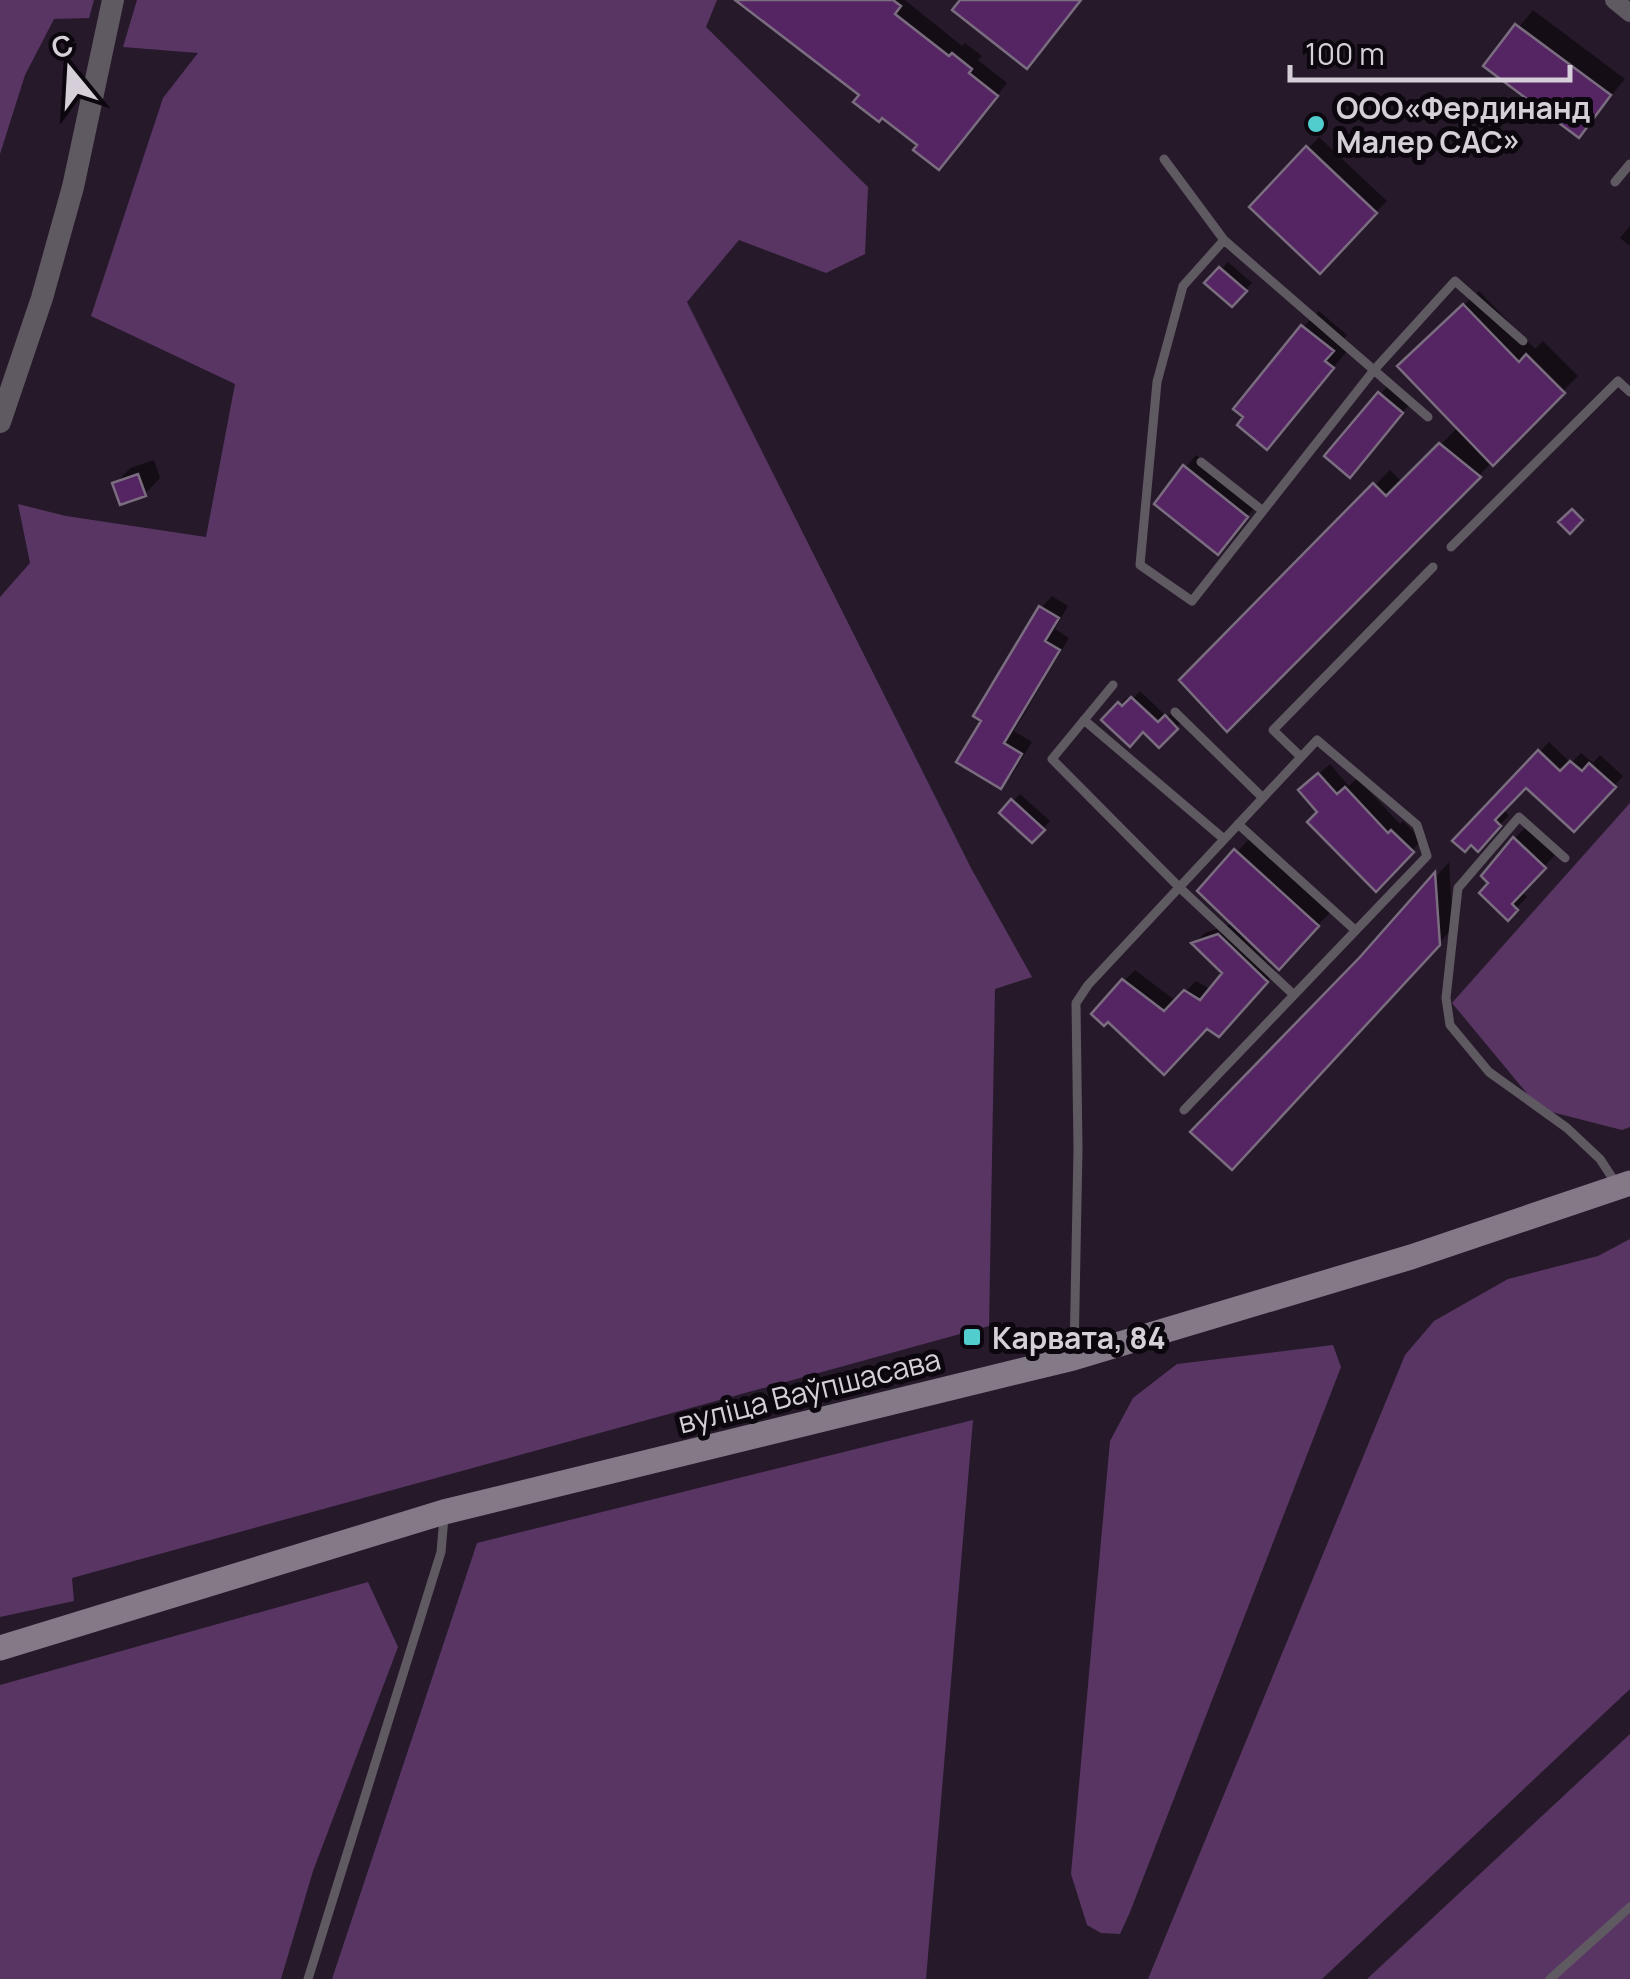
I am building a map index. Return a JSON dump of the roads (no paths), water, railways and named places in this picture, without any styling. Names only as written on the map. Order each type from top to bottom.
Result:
[{"type":"main road","name":"вуліца Ваўпшасава","points":[[0,1648],[444,1512],[1074,1358],[1411,1257],[1624,1186]]},
{"type":"street","points":[[0,422],[42,298],[73,187],[113,0]]},
{"type":"street","points":[[1614,0],[1630,13]]},
{"type":"lane","points":[[1164,159],[1224,240],[1428,417]]},
{"type":"lane","points":[[1615,182],[1630,164]]},
{"type":"lane","points":[[1224,240],[1183,286],[1157,382],[1140,565],[1192,602],[1374,370],[1455,282],[1523,340]]},
{"type":"lane","points":[[1452,546],[1618,381],[1630,392]]},
{"type":"lane","points":[[1201,462],[1263,511]]},
{"type":"lane","points":[[1301,757],[1273,730],[1432,567]]},
{"type":"lane","points":[[1113,686],[1052,759],[1294,995]]},
{"type":"lane","points":[[1175,712],[1263,798]]},
{"type":"lane","points":[[1084,720],[1224,839]]},
{"type":"lane","points":[[1074,1358],[1076,1002],[1317,740],[1417,825],[1427,856],[1184,1110]]},
{"type":"lane","points":[[1565,858],[1519,818],[1458,888],[1446,998],[1450,1025],[1489,1072],[1567,1128],[1624,1186]]},
{"type":"lane","points":[[1238,824],[1355,930]]},
{"type":"lane","points":[[308,1979],[441,1552],[444,1512]]},
{"type":"lane","points":[[1550,1979],[1630,1907]]},
{"type":"place","name":"ООО«Фердинанд Малер САС»","points":[[1316,124]]},
{"type":"place","name":"Карвата, 84","points":[[972,1337]]}]
